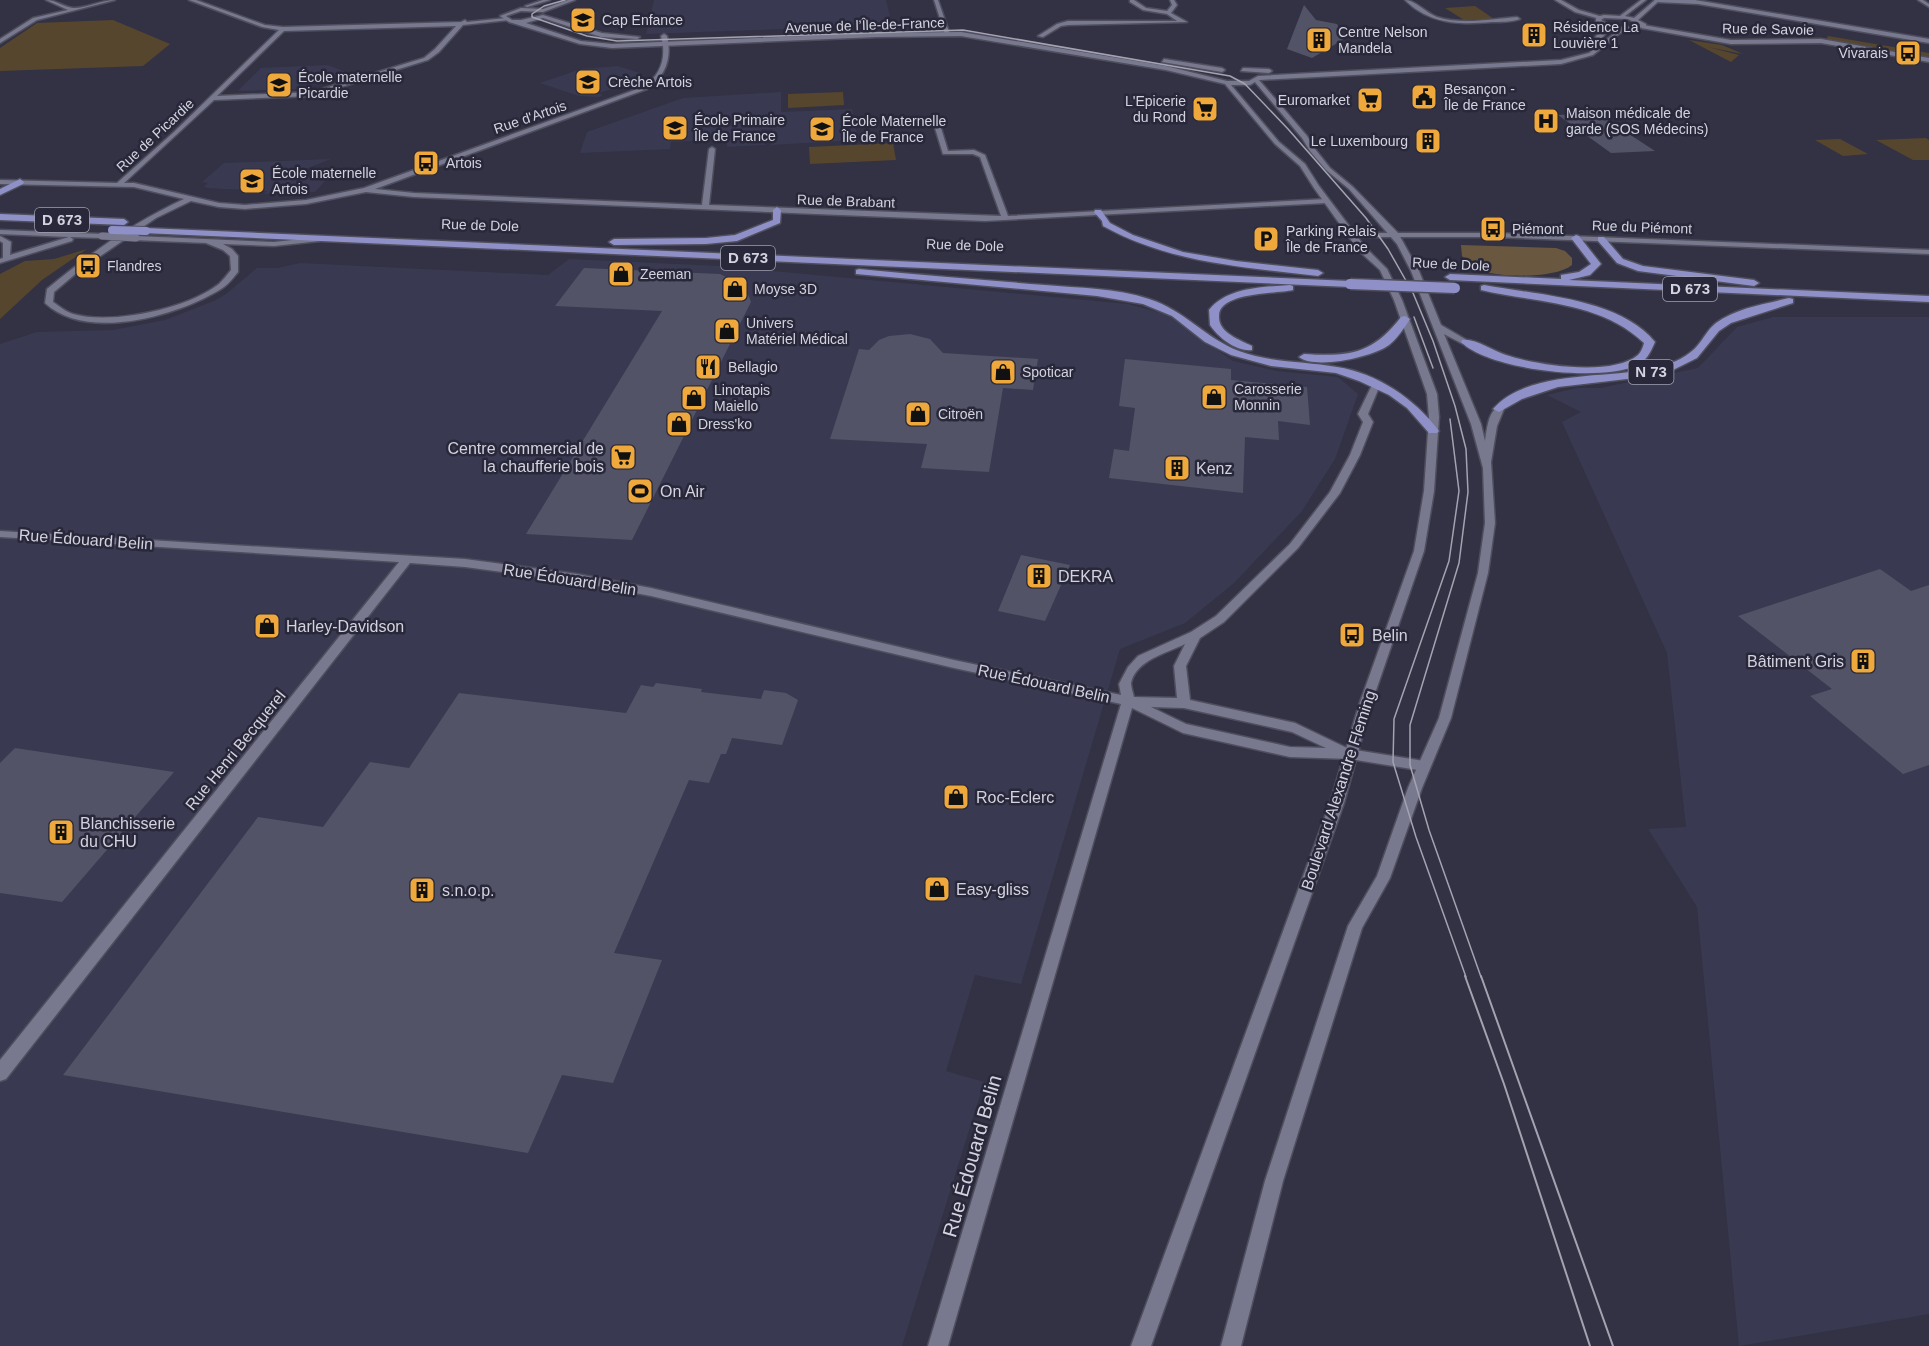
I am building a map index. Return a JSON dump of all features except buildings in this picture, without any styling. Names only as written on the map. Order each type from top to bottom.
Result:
[{"type":"main road","points":[[0,192],[20,182]]},
{"type":"main road","points":[[578,243],[706,241],[737,238],[777,221],[777,210]]},
{"type":"main road","points":[[1098,212],[1106,220],[1106,224],[1119,232],[1168,250],[1228,262],[1330,275]]},
{"type":"main road","name":"Rue de Dole","points":[[0,217],[1330,275],[1345,280],[1450,277],[1929,299]]},
{"type":"main road","name":"Rue de Dole","points":[[0,225],[677,255],[1345,280],[1455,288],[1929,307]]},
{"type":"main road","points":[[1530,282],[1577,276],[1593,269],[1596,264],[1576,238]]},
{"type":"main road","points":[[1601,239],[1620,261],[1641,268],[1743,281],[1816,294]]},
{"type":"main road","points":[[677,255],[1123,296],[1145,301],[1176,314],[1209,339],[1235,354],[1271,363],[1338,370],[1376,385],[1411,406],[1433,431]]},
{"type":"main road","points":[[1345,280],[1236,296],[1222,301],[1216,307],[1213,314],[1214,322],[1220,332],[1249,348],[1268,353],[1312,358],[1352,355],[1370,350],[1392,337],[1405,319]]},
{"type":"main road","points":[[1466,342],[1513,361],[1586,370],[1634,363],[1649,351],[1650,342],[1642,333],[1614,316],[1484,288]]},
{"type":"main road","name":"N 73","points":[[1499,409],[1520,394],[1553,383],[1629,376],[1666,369],[1685,361],[1698,352],[1713,331],[1725,322],[1789,301]]},
{"type":"street","points":[[48,0],[71,9]]},
{"type":"street","points":[[0,41],[29,22],[71,9],[113,0]]},
{"type":"street","points":[[191,0],[264,26],[283,29],[461,24],[505,17],[516,10],[548,0]]},
{"type":"street","points":[[366,26],[505,17],[516,21],[543,14],[573,0]]},
{"type":"street","points":[[936,0],[948,34]]},
{"type":"street","points":[[1041,36],[1059,25],[1068,23],[1184,22],[1168,13],[1146,9],[1132,0]]},
{"type":"street","points":[[1168,13],[1175,5],[1172,0]]},
{"type":"street","points":[[1407,0],[1427,15],[1438,18],[1459,21],[1517,19]]},
{"type":"street","points":[[1557,0],[1577,11],[1600,17],[1622,16],[1636,19],[1643,23],[1643,27]]},
{"type":"street","points":[[1622,16],[1644,0]]},
{"type":"street","points":[[1691,0],[1698,3]]},
{"type":"street","points":[[1920,0],[1929,6]]},
{"type":"street","points":[[1636,19],[1657,1],[1698,3],[1929,41]]},
{"type":"street","points":[[516,10],[543,14],[601,35],[640,37]]},
{"type":"street","points":[[1600,17],[1598,21],[1607,26],[1627,29]]},
{"type":"street","points":[[212,98],[293,96],[327,91],[430,57],[441,50],[461,24],[480,18]]},
{"type":"street","name":"Avenue de l’Île-de-France","points":[[516,21],[586,44],[612,46],[948,34],[1022,43],[1227,83]]},
{"type":"street","name":"Avenue de l’Île-de-France","points":[[934,27],[955,26]]},
{"type":"street","points":[[1020,36],[1257,72],[1543,60],[1579,50],[1602,35],[1607,26]]},
{"type":"street","name":"Avenue de l’Île-de-France","points":[[652,37],[910,27]]},
{"type":"street","name":"Rue de Savoie","points":[[1627,29],[1643,27],[1731,42],[1821,41],[1929,60]]},
{"type":"street","name":"Rue de Picardie","points":[[119,184],[133,174],[283,29]]},
{"type":"street","points":[[1227,83],[1245,84],[1257,79],[1561,62],[1591,54],[1618,32],[1627,29]]},
{"type":"street","points":[[664,36],[667,44]]},
{"type":"street","name":"Rue d'Artois","points":[[366,190],[645,88],[660,77],[668,49],[667,44]]},
{"type":"street","points":[[1214,79],[1212,74],[1233,69],[1257,79],[1305,137],[1311,150],[1328,169],[1352,188],[1395,235],[1415,271],[1467,398],[1488,468],[1490,523],[1483,573],[1445,718],[1424,766],[1383,878],[1352,936],[1274,1181],[1231,1346]]},
{"type":"street","name":"Boulevard Alexandre Fleming","points":[[1141,1346],[1337,803],[1365,705],[1419,551],[1429,491],[1433,431],[1432,394],[1405,319],[1383,269],[1362,249],[1326,201],[1303,165],[1277,143],[1227,83]]},
{"type":"street","points":[[938,128],[945,153],[974,152],[983,156],[1005,218]]},
{"type":"street","points":[[705,207],[712,149]]},
{"type":"street","points":[[0,182],[119,184]]},
{"type":"street","name":"Rue de Picardie","points":[[119,184],[154,188],[219,205],[263,207],[322,200],[366,190]]},
{"type":"street","name":"Rue de Brabant","points":[[366,190],[414,195],[963,218],[1005,218],[1326,201]]},
{"type":"street","name":"Rue de Dole","points":[[191,198],[153,216],[56,284],[48,297],[49,303],[55,311],[68,318],[110,321],[160,313],[205,296],[231,277],[237,265],[233,253],[206,241]]},
{"type":"street","name":"Rue de Dole","points":[[0,232],[274,244],[320,239]]},
{"type":"street","name":"Rue du Piémont","points":[[1353,235],[1576,238],[1929,252]]},
{"type":"street","points":[[0,238],[6,242],[3,259],[51,243],[88,236]]},
{"type":"street","points":[[1436,326],[1466,342]]},
{"type":"street","name":"Rue Édouard Belin","points":[[938,1346],[1128,701],[1125,684],[1132,670],[1142,659],[1195,635],[1220,619],[1294,546],[1335,493],[1355,455],[1368,422],[1363,414],[1376,385]]},
{"type":"street","name":"N 73","points":[[1488,468],[1492,426],[1499,409]]},
{"type":"street","name":"Rue Édouard Belin","points":[[0,534],[465,563],[577,578],[651,592],[954,664],[1128,701],[1183,728],[1290,752],[1350,754],[1424,766]]},
{"type":"street","name":"Rue Henri Becquerel","points":[[0,1073],[406,560]]},
{"type":"street","points":[[1184,703],[1180,666],[1195,635]]},
{"type":"street","points":[[1128,701],[1184,703],[1295,728],[1350,754]]},
{"type":"shaded area","points":[[654,0],[886,0],[892,25],[646,34]]},
{"type":"shaded area","points":[[1475,6],[1494,19],[1464,20],[1445,8]]},
{"type":"shaded area","points":[[113,20],[170,44],[143,66],[0,71],[0,48],[37,23]]},
{"type":"shaded area","points":[[1828,36],[1929,53],[1929,57],[1826,40]]},
{"type":"shaded area","points":[[1689,40],[1722,45],[1743,54],[1708,47],[1739,55],[1731,62]]},
{"type":"shaded area","points":[[328,65],[356,76],[324,84],[303,86],[299,89],[238,91],[261,68]]},
{"type":"shaded area","name":"Crèche Artois","points":[[618,66],[640,73],[640,77],[632,80],[637,82],[598,93],[603,95],[599,97],[579,96],[540,83],[581,69]]},
{"type":"shaded area","points":[[781,92],[781,112],[852,109],[858,140],[771,145],[772,129],[761,129],[761,133],[766,133],[765,145],[727,147],[727,139],[671,142],[670,149],[580,153],[587,132],[683,98]]},
{"type":"shaded area","points":[[843,92],[844,105],[788,108],[788,94]]},
{"type":"shaded area","points":[[1926,138],[1929,140],[1929,160],[1913,160],[1876,140]]},
{"type":"shaded area","points":[[1840,139],[1868,154],[1843,156],[1815,140]]},
{"type":"shaded area","points":[[893,143],[896,160],[810,164],[809,147]]},
{"type":"shaded area","points":[[331,159],[303,170],[311,178],[325,181],[315,192],[264,194],[267,191],[208,188],[204,187],[208,183],[202,182],[224,163]]},
{"type":"shaded area","points":[[1461,245],[1556,248],[1565,251],[1572,258],[1572,265],[1544,274],[1521,276],[1490,273],[1468,262],[1462,256]]},
{"type":"shaded area","points":[[87,249],[42,280],[0,319],[0,274],[25,261],[54,259]]},
{"type":"shaded area","points":[[569,259],[720,266],[1128,304],[1168,315],[1233,361],[1276,371],[1338,377],[1358,394],[1335,459],[1302,511],[1234,583],[1185,623],[1120,649],[1021,984],[975,975],[946,1071],[984,1082],[902,1346],[0,1346],[0,344],[37,332],[113,330],[165,320],[214,301],[257,268],[278,268],[300,263],[548,275]]},
{"type":"shaded area","points":[[1773,317],[1929,317],[1929,1314],[1739,1346],[1697,907],[1648,829],[1686,827],[1667,653],[1562,422],[1581,412],[1547,395],[1577,388],[1600,388],[1698,368],[1737,327]]},
{"type":"tram line","points":[[565,0],[544,6],[532,14],[532,17],[587,36],[617,41],[963,30],[1230,76],[1245,84],[1288,129],[1366,218],[1388,249],[1413,293],[1433,341],[1455,406],[1466,449],[1468,492],[1459,563],[1410,725],[1410,765],[1429,830],[1481,977]]},
{"type":"tram line","points":[[1414,317],[1433,368]]},
{"type":"tram line","points":[[1450,419],[1459,491],[1449,561],[1394,719],[1393,762],[1416,837],[1466,977]]},
{"type":"tram line","points":[[1465,976],[1504,1084],[1590,1346]]},
{"type":"tram line","points":[[1481,976],[1613,1346]]},
{"type":"place","name":"Cap Enfance","points":[[583,20]]},
{"type":"place","name":"Résidence La Louvière 1","points":[[1534,35]]},
{"type":"place","name":"Centre Nelson Mandela","points":[[1319,40]]},
{"type":"place","name":"Vivarais","points":[[1908,53]]},
{"type":"place","name":"Crèche Artois","points":[[588,82]]},
{"type":"place","name":"École maternelle Picardie","points":[[279,85]]},
{"type":"place","name":"Besançon - Île de France","points":[[1424,97]]},
{"type":"place","name":"Euromarket","points":[[1370,100]]},
{"type":"place","name":"L'Epicerie du Rond","points":[[1205,109]]},
{"type":"place","name":"Maison médicale de garde (SOS Médecins)","points":[[1546,121]]},
{"type":"place","name":"École Primaire Île de France","points":[[675,128]]},
{"type":"place","name":"École Maternelle Île de France","points":[[822,129]]},
{"type":"place","name":"Le Luxembourg","points":[[1428,141]]},
{"type":"place","name":"Artois","points":[[426,163]]},
{"type":"place","name":"École maternelle Artois","points":[[252,181]]},
{"type":"place","name":"Piémont","points":[[1493,229]]},
{"type":"place","name":"Parking Relais Île de France","points":[[1266,239]]},
{"type":"place","name":"Flandres","points":[[88,266]]},
{"type":"place","name":"Zeeman","points":[[621,274]]},
{"type":"place","name":"Moyse 3D","points":[[735,289]]},
{"type":"place","name":"Univers Matériel Médical","points":[[727,331]]},
{"type":"place","name":"Bellagio","points":[[708,367]]},
{"type":"place","name":"Spoticar","points":[[1003,372]]},
{"type":"place","name":"Carosserie Monnin","points":[[1214,397]]},
{"type":"place","name":"Linotapis Maiello","points":[[694,398]]},
{"type":"place","name":"Citroën","points":[[918,414]]},
{"type":"place","name":"Dress'ko","points":[[679,424]]},
{"type":"place","name":"Centre commercial de la chaufferie bois","points":[[623,457]]},
{"type":"place","name":"Kenz","points":[[1177,468]]},
{"type":"place","name":"On Air","points":[[640,491]]},
{"type":"place","name":"DEKRA","points":[[1039,576]]},
{"type":"place","name":"Harley-Davidson","points":[[267,626]]},
{"type":"place","name":"Belin","points":[[1352,635]]},
{"type":"place","name":"Bâtiment Gris","points":[[1863,661]]},
{"type":"place","name":"Roc-Eclerc","points":[[956,797]]},
{"type":"place","name":"Blanchisserie du CHU","points":[[61,832]]},
{"type":"place","name":"Easy-gliss","points":[[937,889]]},
{"type":"place","name":"s.n.o.p.","points":[[422,890]]}]
